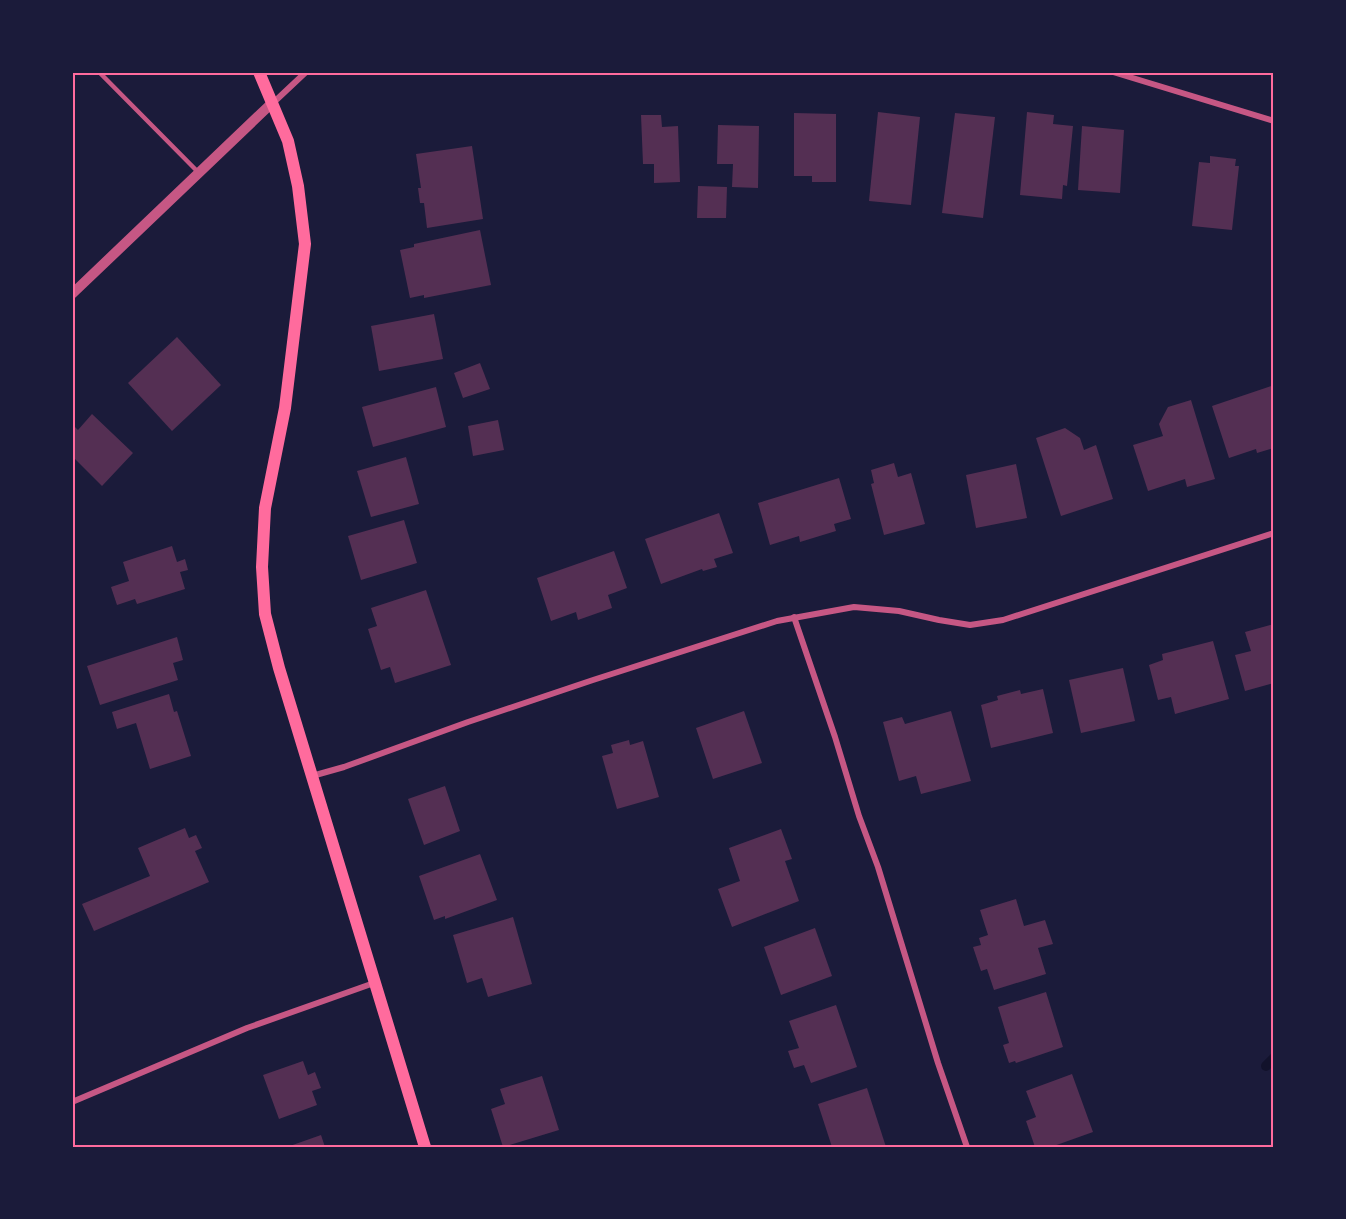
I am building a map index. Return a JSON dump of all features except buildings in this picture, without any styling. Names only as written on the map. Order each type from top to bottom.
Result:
[{"type":"main road","points":[[259,72],[288,141],[298,186],[305,244],[285,408],[265,508],[262,567],[265,614],[311,777],[425,1147]]},
{"type":"street","points":[[72,294],[306,72]]},
{"type":"street","points":[[1113,72],[1274,121]]},
{"type":"street","points":[[311,777],[593,680],[794,617],[854,607],[899,611],[970,625],[1003,620],[1274,533]]},
{"type":"street","points":[[794,617],[878,867],[938,1063],[967,1147]]},
{"type":"street","points":[[72,1102],[247,1028],[374,983]]},
{"type":"lane","points":[[99,72],[200,174]]},
{"type":"waterway","points":[[1266,1066],[1274,1058]]}]
